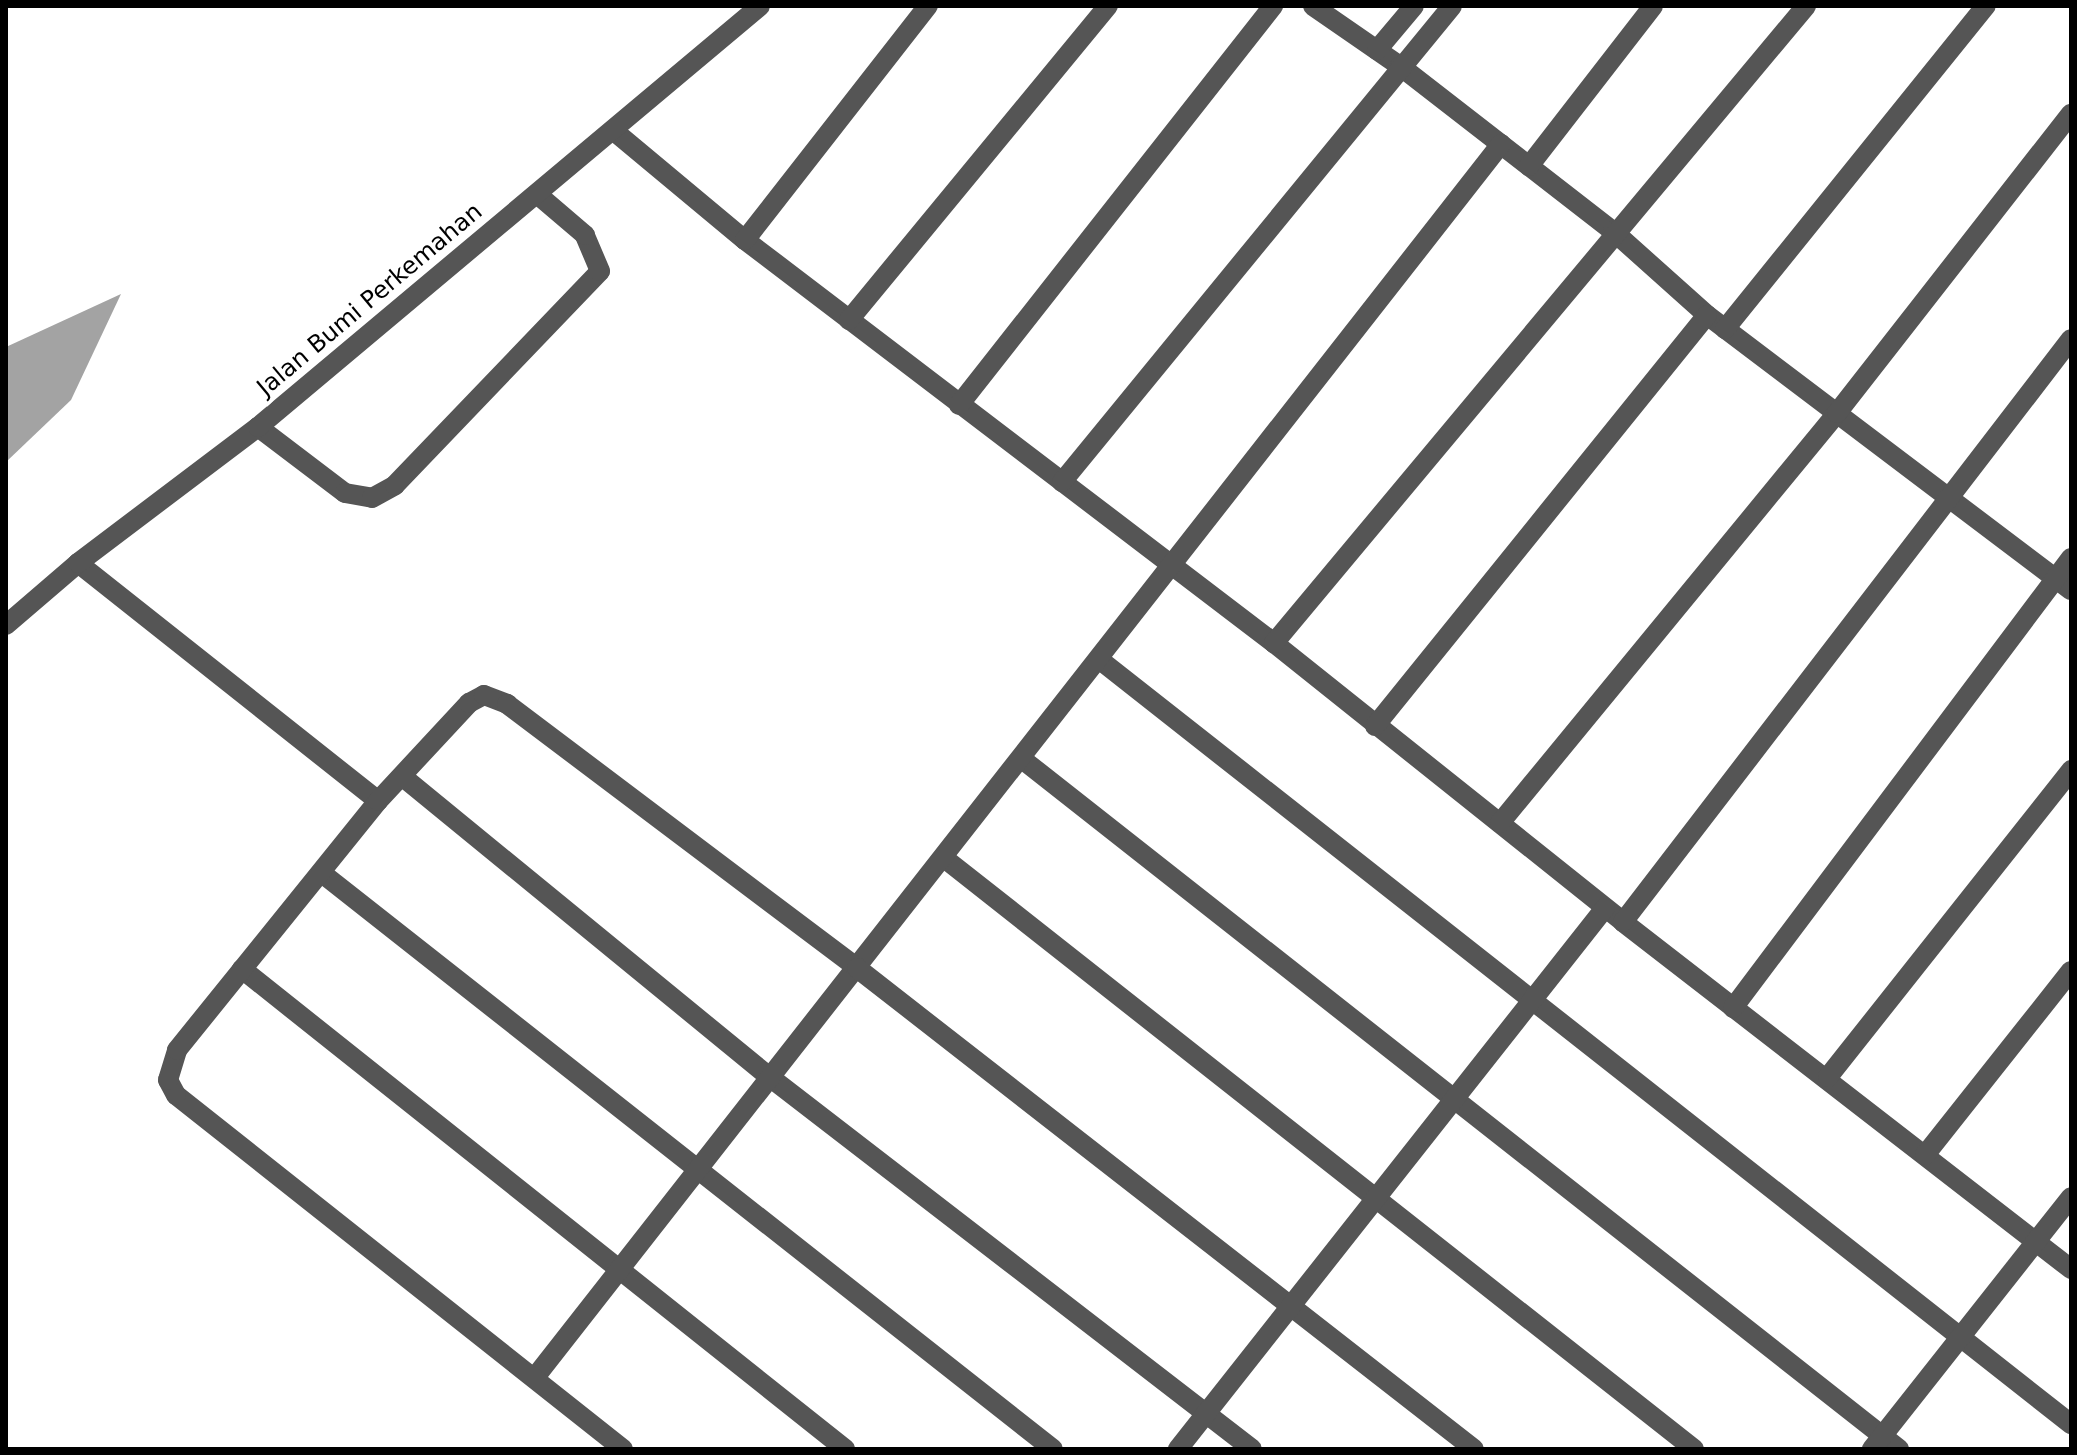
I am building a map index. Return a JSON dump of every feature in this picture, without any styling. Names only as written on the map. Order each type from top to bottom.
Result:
[{"type":"street","name":"Jalan Bumi Perkemahan","points":[[6,625],[78,563],[258,427],[760,6]]},
{"type":"street","points":[[745,240],[928,6]]},
{"type":"street","points":[[849,320],[1108,6]]},
{"type":"street","points":[[959,405],[1273,6]]},
{"type":"street","points":[[1313,6],[1400,66],[1613,231],[1707,315],[2063,584]]},
{"type":"street","points":[[1377,50],[1414,6]]},
{"type":"street","points":[[1062,482],[1452,6]]},
{"type":"street","points":[[1529,166],[1653,6]]},
{"type":"street","points":[[1274,643],[1613,231],[1806,6]]},
{"type":"street","points":[[1725,329],[1986,6]]},
{"type":"street","points":[[1500,823],[1837,413],[2071,113]]},
{"type":"street","points":[[614,131],[745,240],[1274,643],[1605,908],[1828,1077],[2071,1269]]},
{"type":"street","points":[[536,1376],[1100,660],[1501,144]]},
{"type":"street","points":[[258,427],[345,493],[372,498],[395,485],[600,271],[585,235],[537,194]]},
{"type":"street","points":[[1375,726],[1707,315]]},
{"type":"street","points":[[1623,922],[2071,339]]},
{"type":"street","points":[[1733,1008],[2063,584],[2071,558]]},
{"type":"street","points":[[78,563],[378,801]]},
{"type":"street","points":[[1100,660],[2071,1424]]},
{"type":"street","points":[[623,1449],[536,1376],[170,1087],[170,1065],[177,1050],[323,874],[378,801],[478,697],[494,697],[857,968],[1474,1449]]},
{"type":"street","points":[[1022,759],[1454,1099],[1885,1445],[1960,1337],[2071,1197]]},
{"type":"street","points":[[1828,1077],[2071,770]]},
{"type":"street","points":[[403,777],[771,1078],[1252,1449]]},
{"type":"street","points":[[944,858],[1694,1449]]},
{"type":"street","points":[[323,874],[1053,1449]]},
{"type":"street","points":[[1178,1449],[1605,908]]},
{"type":"street","points":[[242,969],[617,1272],[845,1449]]},
{"type":"street","points":[[1925,1155],[2071,971]]},
{"type":"shaded area","points":[[121,294],[71,400],[6,462],[6,347]]}]
